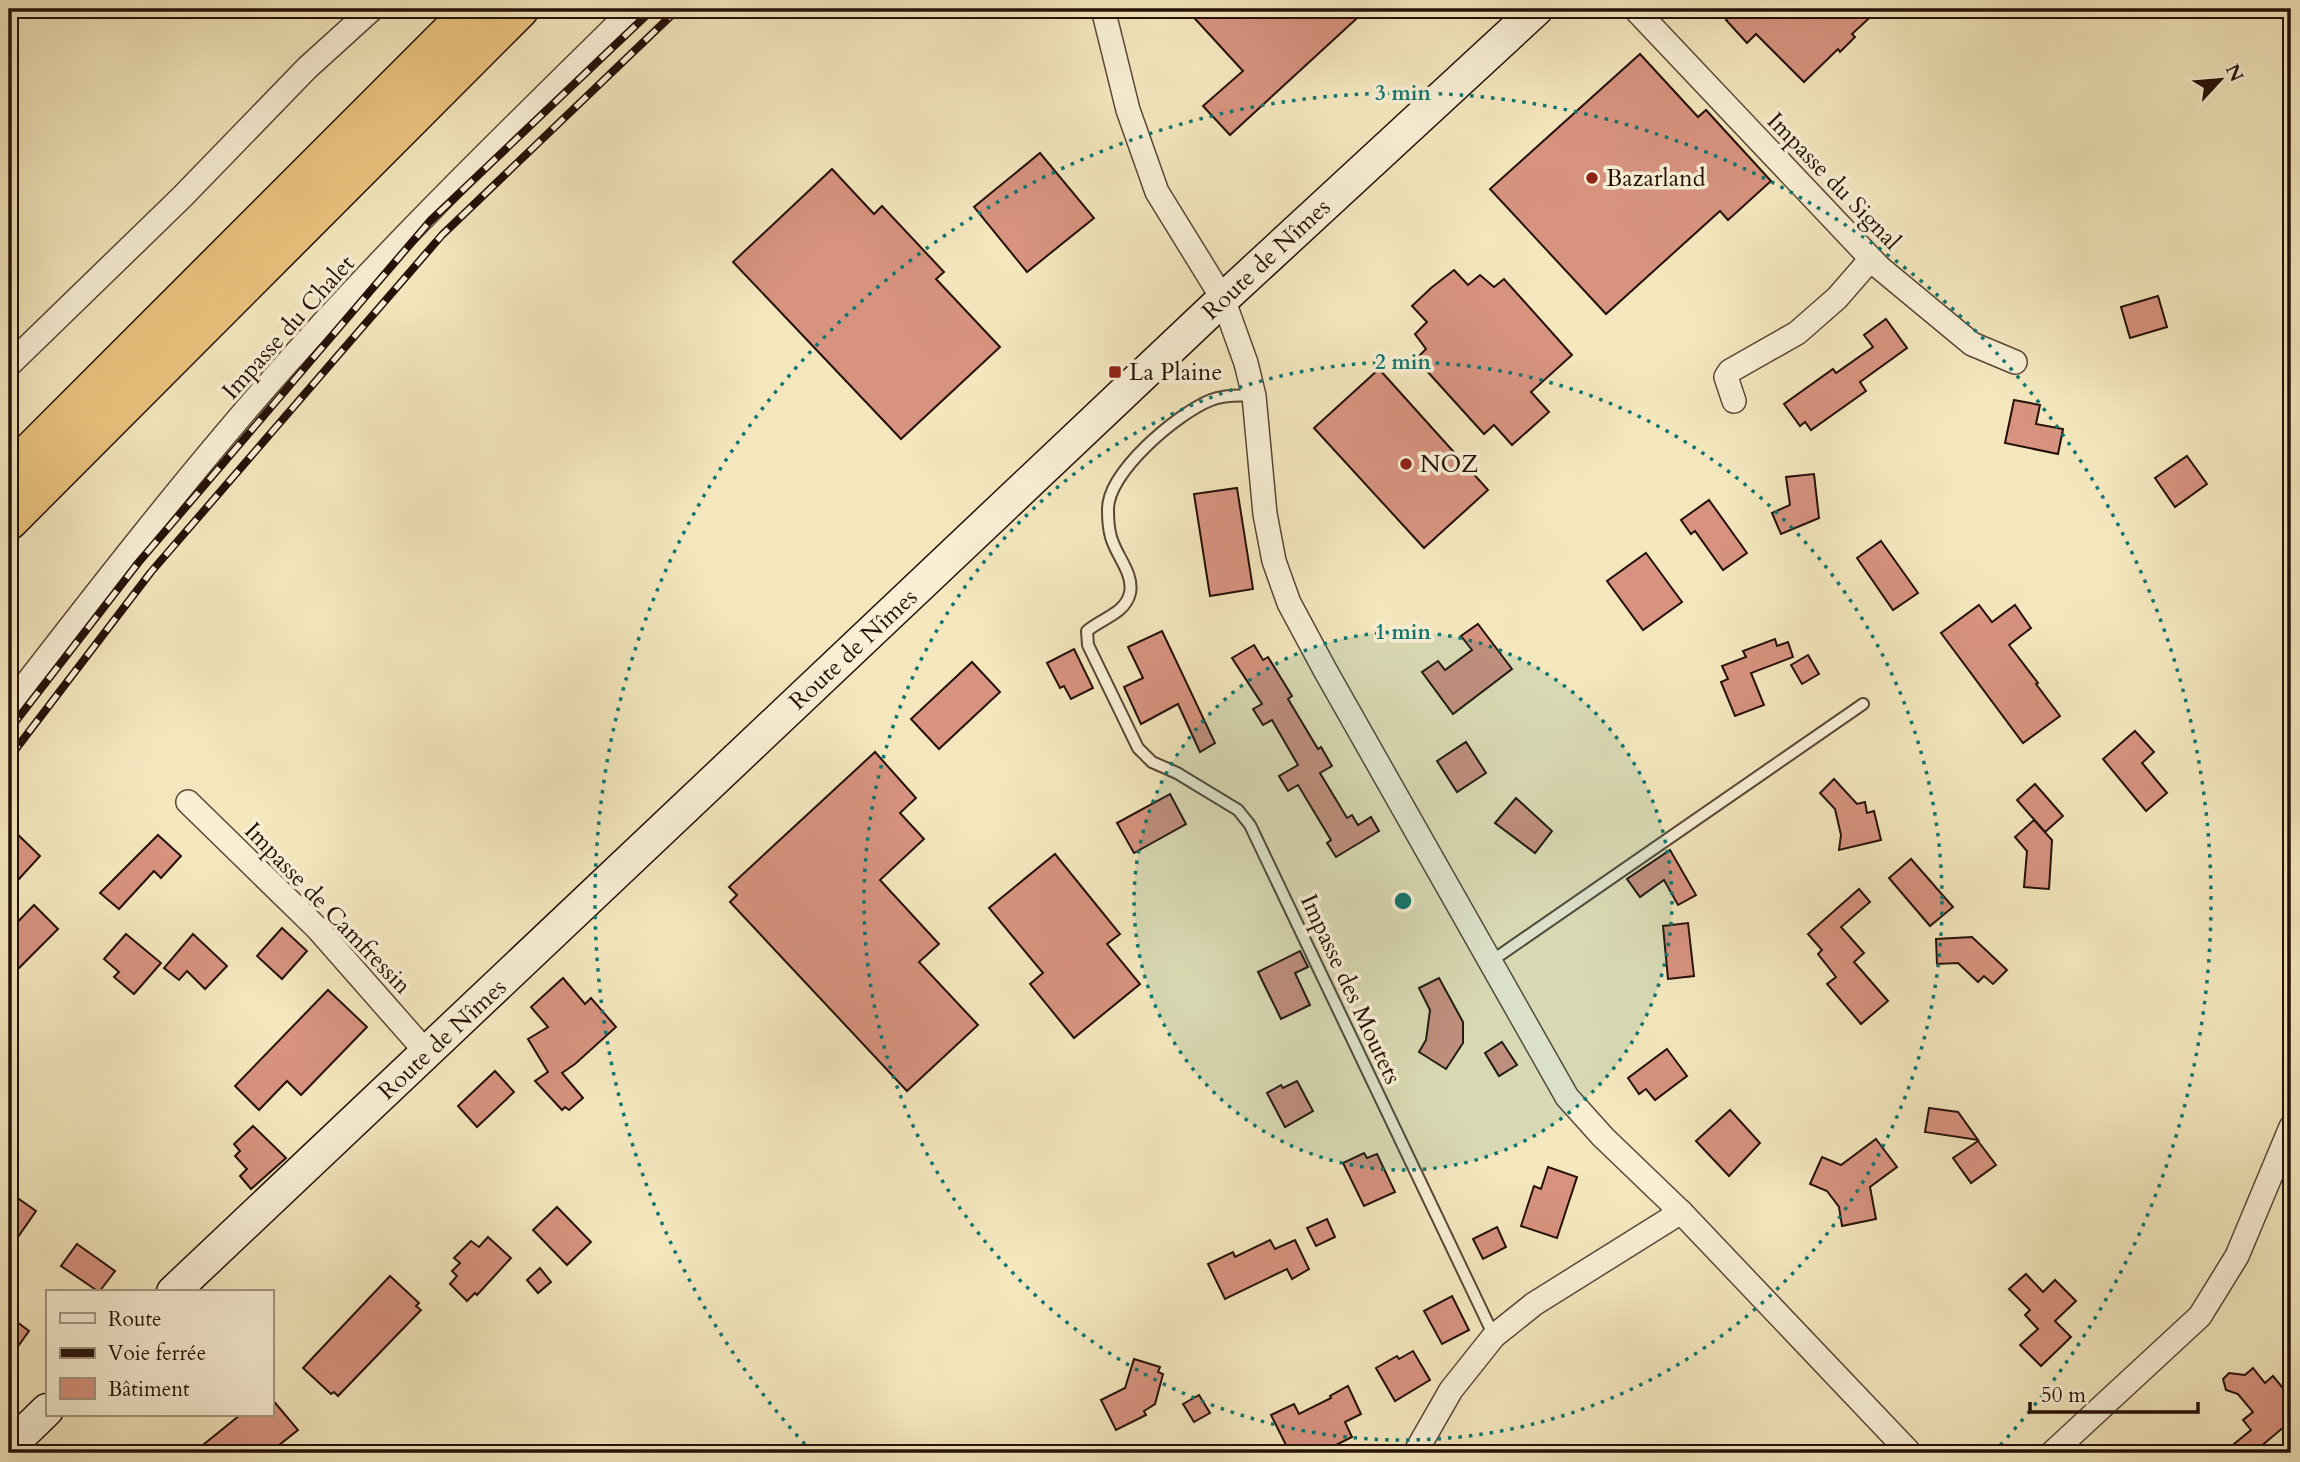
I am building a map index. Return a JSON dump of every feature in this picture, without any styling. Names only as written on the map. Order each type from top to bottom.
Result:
[{"type":"highway","points":[[9,473],[474,9]]},
{"type":"highway","points":[[9,521],[520,9]]},
{"type":"main road","name":"Route de Nîmes","points":[[175,1290],[1223,299],[1537,9]]},
{"type":"main road","points":[[9,1447],[46,1411]]},
{"type":"street","points":[[9,365],[172,206],[307,68],[372,9]]},
{"type":"street","name":"Impasse du Chalet","points":[[9,706],[80,613],[272,380],[458,180],[634,9]]},
{"type":"street","points":[[1103,9],[1128,110],[1157,192],[1223,299],[1246,363],[1254,396],[1265,514],[1274,561],[1289,603],[1567,1097],[1681,1212],[1910,1453]]},
{"type":"street","name":"Impasse du Signal","points":[[1635,9],[1871,259],[1972,344],[2015,362]]},
{"type":"street","points":[[1734,401],[1726,377],[1730,371],[1797,333],[1838,298],[1871,259]]},
{"type":"street","name":"Impasse de Camfressin","points":[[188,802],[317,928],[427,1054]]},
{"type":"street","points":[[2052,1453],[2200,1316],[2237,1256],[2291,1127]]},
{"type":"street","points":[[1415,1453],[1451,1390],[1494,1336],[1534,1304],[1681,1212]]},
{"type":"lane","name":"Impasse des Moutets","points":[[1254,396],[1214,398],[1190,410],[1138,453],[1117,482],[1107,508],[1111,537],[1129,574],[1131,589],[1127,603],[1087,631],[1088,645],[1138,748],[1152,762],[1177,773],[1238,810],[1250,825],[1494,1336]]},
{"type":"lane","points":[[1490,962],[1863,704]]},
{"type":"building","points":[[1186,9],[1367,9],[1230,135],[1203,106],[1243,71]]},
{"type":"building","points":[[1737,9],[1879,9],[1852,34],[1855,37],[1840,52],[1838,49],[1804,82],[1756,34],[1747,43],[1726,20]]},
{"type":"building","points":[[1640,54],[1698,117],[1706,110],[1771,181],[1728,220],[1720,211],[1606,314],[1490,189]]},
{"type":"building","points":[[1040,153],[1094,218],[1027,272],[974,207]]},
{"type":"building","points":[[832,169],[874,214],[882,206],[944,272],[936,279],[1000,347],[901,439],[733,262]]},
{"type":"building","points":[[1454,270],[1468,285],[1480,275],[1494,287],[1504,279],[1572,355],[1531,392],[1549,412],[1512,445],[1494,425],[1484,434],[1416,359],[1426,349],[1415,334],[1427,322],[1412,306]]},
{"type":"building","points":[[2158,296],[2167,327],[2130,338],[2121,307]]},
{"type":"building","points":[[1886,319],[1907,348],[1860,382],[1866,391],[1811,430],[1805,422],[1800,426],[1784,404],[1833,369],[1836,373],[1873,347],[1864,335]]},
{"type":"building","name":"NOZ","points":[[1379,369],[1488,490],[1424,548],[1314,428]]},
{"type":"building","points":[[2014,400],[2040,405],[2036,424],[2063,429],[2058,454],[2005,443]]},
{"type":"building","points":[[2187,456],[2207,484],[2175,507],[2155,478]]},
{"type":"building","points":[[1814,474],[1819,518],[1781,534],[1772,513],[1790,505],[1786,477]]},
{"type":"building","points":[[1237,488],[1253,589],[1210,596],[1194,494]]},
{"type":"building","points":[[1709,500],[1747,553],[1723,570],[1695,531],[1691,534],[1681,520]]},
{"type":"building","points":[[1881,541],[1918,593],[1893,610],[1857,558]]},
{"type":"building","points":[[1646,553],[1682,602],[1643,630],[1607,581]]},
{"type":"building","points":[[1979,605],[1992,622],[2015,605],[2031,628],[2009,645],[2060,716],[2023,743],[1941,633]]},
{"type":"building","points":[[1478,624],[1512,669],[1453,714],[1422,672],[1438,661],[1445,670],[1472,650],[1461,636]]},
{"type":"building","points":[[1162,631],[1215,743],[1200,752],[1178,704],[1141,724],[1124,687],[1143,678],[1128,647]]},
{"type":"building","points":[[1775,639],[1777,646],[1788,642],[1793,657],[1751,673],[1764,705],[1735,716],[1721,682],[1728,679],[1722,666],[1746,657],[1743,651]]},
{"type":"building","points":[[1254,645],[1263,660],[1268,657],[1292,696],[1288,699],[1318,749],[1321,747],[1332,766],[1320,773],[1347,818],[1352,815],[1358,825],[1371,817],[1379,831],[1336,857],[1327,843],[1331,840],[1298,785],[1288,791],[1279,776],[1298,765],[1272,720],[1263,725],[1253,709],[1262,704],[1232,658]]},
{"type":"building","points":[[1074,649],[1093,688],[1071,699],[1064,686],[1060,688],[1047,663]]},
{"type":"building","points":[[1808,655],[1819,674],[1802,684],[1791,665]]},
{"type":"building","points":[[972,662],[1000,692],[939,749],[911,719]]},
{"type":"building","points":[[2135,731],[2154,752],[2142,763],[2167,793],[2146,811],[2103,759]]},
{"type":"building","points":[[1466,742],[1486,773],[1457,792],[1437,761]]},
{"type":"building","points":[[875,752],[916,798],[900,813],[924,839],[880,880],[939,944],[919,962],[978,1025],[907,1091],[730,902],[737,895],[729,887]]},
{"type":"building","points":[[1834,779],[1857,804],[1865,802],[1867,813],[1874,811],[1881,840],[1839,850],[1841,835],[1835,809],[1820,793]]},
{"type":"building","points":[[2035,784],[2063,816],[2045,832],[2017,800]]},
{"type":"building","points":[[1170,794],[1186,824],[1134,853],[1117,823]]},
{"type":"building","points":[[1516,798],[1552,831],[1535,853],[1495,823]]},
{"type":"building","points":[[2034,820],[2052,840],[2049,889],[2024,887],[2027,851],[2015,837]]},
{"type":"building","points":[[9,826],[40,856],[9,890]]},
{"type":"building","points":[[158,835],[181,856],[161,878],[154,871],[119,909],[100,893]]},
{"type":"building","points":[[1670,850],[1696,895],[1678,905],[1664,880],[1640,897],[1627,879]]},
{"type":"building","points":[[1055,854],[1120,934],[1107,944],[1140,984],[1074,1038],[1030,984],[1043,973],[989,908]]},
{"type":"building","points":[[1911,859],[1953,907],[1930,926],[1889,878]]},
{"type":"building","points":[[1859,889],[1870,902],[1841,927],[1864,953],[1854,962],[1888,1001],[1861,1024],[1827,984],[1836,977],[1818,954],[1822,950],[1808,934]]},
{"type":"building","points":[[34,905],[58,929],[9,978],[9,931]]},
{"type":"building","points":[[1688,923],[1694,976],[1668,979],[1663,926]]},
{"type":"building","points":[[282,928],[307,951],[282,979],[257,956]]},
{"type":"building","points":[[126,934],[161,963],[134,994],[114,977],[119,972],[104,959]]},
{"type":"building","points":[[193,934],[227,966],[205,989],[187,971],[179,980],[164,968]]},
{"type":"building","points":[[1972,937],[2007,970],[1993,984],[1984,976],[1978,982],[1958,963],[1937,964],[1936,939]]},
{"type":"building","points":[[1300,951],[1308,967],[1295,973],[1310,1005],[1281,1019],[1258,972]]},
{"type":"building","points":[[563,978],[585,1004],[591,998],[616,1027],[562,1073],[583,1098],[569,1110],[565,1107],[562,1110],[535,1081],[548,1072],[528,1039],[548,1027],[531,1007]]},
{"type":"building","points":[[1439,978],[1463,1022],[1463,1043],[1446,1069],[1419,1052],[1426,1040],[1430,1010],[1419,988]]},
{"type":"building","points":[[328,990],[367,1027],[301,1095],[287,1081],[259,1110],[235,1086]]},
{"type":"building","points":[[1502,1042],[1517,1065],[1499,1076],[1485,1053]]},
{"type":"building","points":[[1667,1049],[1687,1076],[1655,1100],[1646,1089],[1639,1094],[1628,1078]]},
{"type":"building","points":[[495,1071],[514,1092],[477,1127],[458,1106]]},
{"type":"building","points":[[1297,1081],[1313,1111],[1285,1127],[1267,1093],[1281,1085],[1283,1088]]},
{"type":"building","points":[[1929,1108],[1958,1112],[1978,1140],[1925,1132]]},
{"type":"building","points":[[1730,1110],[1760,1143],[1729,1176],[1696,1141]]},
{"type":"building","points":[[253,1126],[286,1158],[251,1189],[240,1176],[247,1169],[235,1156],[240,1151],[234,1144]]},
{"type":"building","points":[[1876,1139],[1897,1167],[1870,1187],[1876,1219],[1842,1226],[1839,1207],[1827,1191],[1810,1184],[1822,1157],[1841,1165]]},
{"type":"building","points":[[1978,1141],[1996,1165],[1971,1183],[1953,1158]]},
{"type":"building","points":[[1364,1153],[1367,1158],[1377,1154],[1395,1192],[1364,1206],[1343,1163]]},
{"type":"building","points":[[1548,1167],[1577,1177],[1557,1238],[1521,1226],[1534,1186],[1541,1189]]},
{"type":"building","points":[[9,1192],[36,1211],[9,1250]]},
{"type":"building","points":[[557,1207],[591,1242],[567,1265],[533,1230]]},
{"type":"building","points":[[1327,1219],[1335,1237],[1316,1246],[1307,1228]]},
{"type":"building","points":[[1497,1227],[1506,1247],[1483,1259],[1473,1239]]},
{"type":"building","points":[[488,1237],[511,1258],[477,1295],[475,1293],[467,1301],[450,1284],[457,1276],[452,1271],[460,1263],[454,1258],[471,1241],[479,1247]]},
{"type":"building","points":[[1270,1240],[1275,1249],[1295,1240],[1309,1269],[1292,1279],[1287,1269],[1225,1299],[1208,1264],[1233,1252],[1235,1257]]},
{"type":"building","points":[[77,1244],[115,1271],[101,1290],[96,1290],[61,1266]]},
{"type":"building","points":[[540,1268],[551,1282],[538,1293],[527,1280]]},
{"type":"building","points":[[2026,1274],[2043,1292],[2055,1280],[2076,1301],[2055,1321],[2071,1337],[2041,1366],[2020,1345],[2038,1329],[2025,1315],[2030,1310],[2009,1289]]},
{"type":"building","points":[[390,1276],[419,1303],[416,1306],[421,1310],[338,1396],[334,1392],[331,1394],[303,1368]]},
{"type":"building","points":[[1452,1296],[1469,1330],[1442,1344],[1424,1311]]},
{"type":"building","points":[[9,1316],[29,1331],[9,1359]]},
{"type":"building","points":[[1413,1351],[1430,1380],[1395,1401],[1376,1368],[1397,1356],[1399,1359]]},
{"type":"building","points":[[1134,1359],[1160,1367],[1158,1372],[1163,1374],[1155,1404],[1144,1411],[1146,1415],[1116,1430],[1101,1400],[1125,1388]]},
{"type":"building","points":[[2253,1368],[2265,1383],[2273,1376],[2291,1398],[2291,1421],[2253,1453],[2223,1453],[2251,1430],[2243,1420],[2253,1412],[2238,1394],[2226,1390],[2223,1379],[2229,1373],[2245,1375]]},
{"type":"building","points":[[1348,1386],[1361,1414],[1345,1422],[1352,1437],[1320,1453],[1290,1453],[1271,1415],[1294,1404],[1299,1414]]},
{"type":"building","points":[[1199,1395],[1210,1413],[1194,1422],[1183,1404]]},
{"type":"building","points":[[273,1400],[298,1430],[269,1453],[193,1453],[239,1416],[273,1416]]},
{"type":"railway","points":[[9,730],[138,563],[430,221],[653,9]]},
{"type":"railway","points":[[9,758],[151,572],[442,235],[678,9]]},
{"type":"place","name":"Bazarland","points":[[1592,178]]},
{"type":"place","name":"La Plaine","points":[[1115,372]]},
{"type":"place","name":"NOZ","points":[[1406,464]]}]
